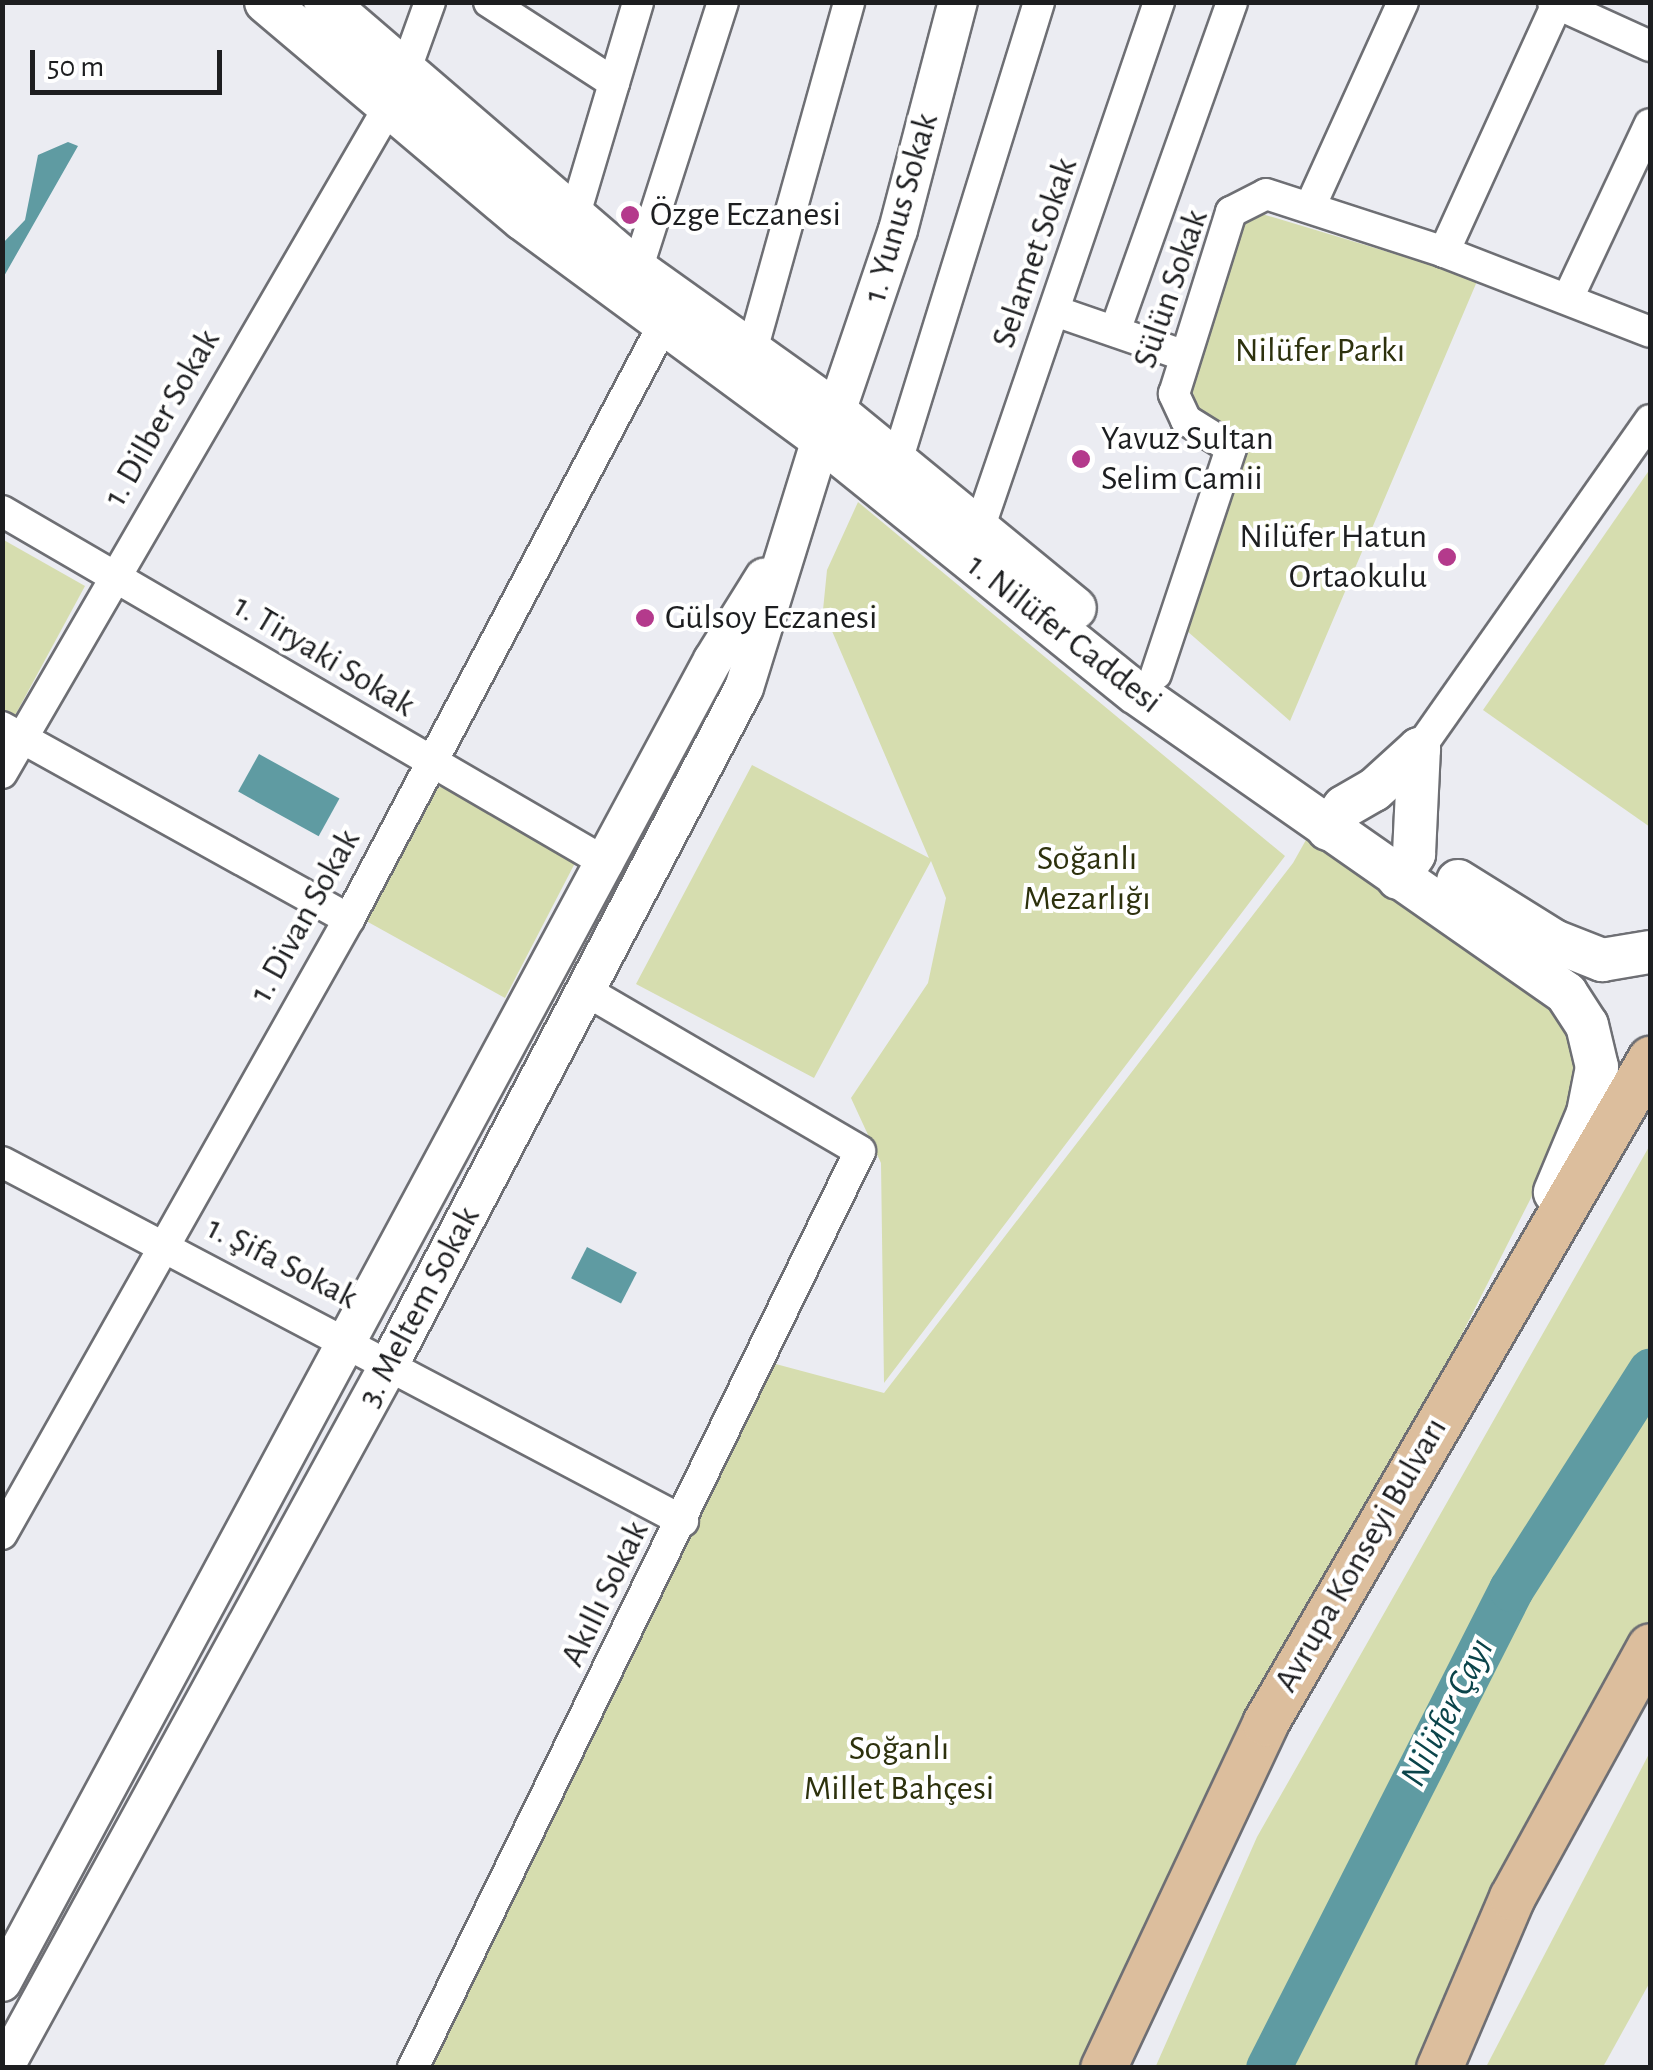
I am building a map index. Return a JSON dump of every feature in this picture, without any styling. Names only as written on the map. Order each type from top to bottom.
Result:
[{"type":"main road","name":"1. Nilüfer Caddesi","points":[[266,2],[399,85],[574,214],[637,270],[750,354],[1135,692],[1406,866],[1566,992],[1587,1025],[1596,1067],[1588,1113],[1555,1193],[1472,1359]]},
{"type":"main road","name":"1. Nilüfer Caddesi","points":[[326,2],[399,85],[662,327],[828,426],[897,461],[1336,818]]},
{"type":"main road","points":[[1336,818],[1420,749]]},
{"type":"main road","points":[[1406,866],[1420,749]]},
{"type":"main road","name":"1. Nilüfer Caddesi","points":[[1406,866],[1554,941],[1602,960],[1650,952]]},
{"type":"main road","name":"Avrupa Konseyi Bulvarı","points":[[1103,2068],[1265,1723],[1472,1359],[1650,1059]]},
{"type":"main road","points":[[1440,2068],[1512,1896],[1650,1646]]},
{"type":"main road","points":[[1112,2068],[1133,2002]]},
{"type":"street","name":"1. Dilber Sokak","points":[[2,773],[12,733],[114,574],[399,85],[430,2]]},
{"type":"street","points":[[488,2],[614,83]]},
{"type":"street","points":[[574,214],[638,2]]},
{"type":"street","points":[[637,270],[723,2]]},
{"type":"street","points":[[750,354],[849,2]]},
{"type":"street","name":"1. Yunus Sokak","points":[[828,426],[898,230],[958,2]]},
{"type":"street","points":[[897,461],[1039,2]]},
{"type":"street","name":"Selamet Sokak","points":[[980,526],[1159,2]]},
{"type":"street","points":[[1115,332],[1232,2]]},
{"type":"street","points":[[1310,207],[1404,2]]},
{"type":"street","points":[[1444,252],[1556,3],[1650,46]]},
{"type":"street","points":[[1568,298],[1650,124]]},
{"type":"street","name":"Sülün Sokak","points":[[1156,674],[1231,448],[1186,420],[1174,394],[1183,355],[1231,212],[1266,194],[1444,252],[1650,332]]},
{"type":"street","points":[[1055,312],[1183,355]]},
{"type":"street","name":"1. Divan Sokak","points":[[2,1534],[348,918],[662,327]]},
{"type":"street","points":[[1420,749],[1650,420]]},
{"type":"street","name":"3. Meltem Sokak","points":[[4,2068],[390,1363],[588,992],[744,688],[828,426]]},
{"type":"street","name":"1. Tiryaki Sokak","points":[[2,511],[608,864]]},
{"type":"street","name":"3. Meltem Sokak","points":[[2,1982],[347,1339],[608,864],[713,660],[795,529]]},
{"type":"street","points":[[12,733],[348,918]]},
{"type":"street","name":"Akıllı Sokak","points":[[413,2068],[683,1522],[860,1151],[588,992]]},
{"type":"street","name":"1. Şifa Sokak","points":[[2,1162],[347,1339],[683,1522]]},
{"type":"green space","name":"Nilüfer Parkı","points":[[1259,213],[1478,279],[1290,721],[1187,631],[1249,443],[1195,405],[1189,366],[1236,229]]},
{"type":"green space","points":[[1650,469],[1650,827],[1483,710]]},
{"type":"green space","name":"Soğanlı Mezarlığı","points":[[858,502],[1285,856],[884,1383],[881,1163],[851,1098],[928,983],[946,898],[931,861],[814,1078],[636,984],[752,765],[929,858],[823,610],[827,570]]},
{"type":"green space","points":[[2,539],[85,586],[12,721],[2,716]]},
{"type":"green space","points":[[442,787],[575,863],[505,998],[368,922],[356,925],[430,788]]},
{"type":"green space","name":"Soğanlı Millet Bahçesi","points":[[1311,831],[1568,1009],[1583,1061],[1568,1125],[1090,2067],[411,2068],[772,1363],[884,1393],[1293,863]]},
{"type":"green space","points":[[1650,1145],[1650,1625],[1499,1882],[1414,2067],[1155,2068],[1257,1837]]},
{"type":"green space","points":[[1650,1752],[1650,1982],[1603,2067],[1486,2067]]},
{"type":"water","points":[[68,142],[78,146],[3,278],[3,243],[25,220],[38,155]]},
{"type":"water","points":[[259,754],[339,799],[319,836],[238,792]]},
{"type":"water","points":[[587,1247],[637,1272],[621,1304],[571,1278]]},
{"type":"waterway","name":"Nilüfer Çayı","points":[[1268,2068],[1511,1589],[1650,1371]]},
{"type":"place","name":"Özge Eczanesi","points":[[630,215]]},
{"type":"place","name":"Yavuz Sultan Selim Camii","points":[[1081,459]]},
{"type":"place","name":"Nilüfer Hatun Ortaokulu","points":[[1447,557]]},
{"type":"place","name":"Gülsoy Eczanesi","points":[[645,618]]}]
